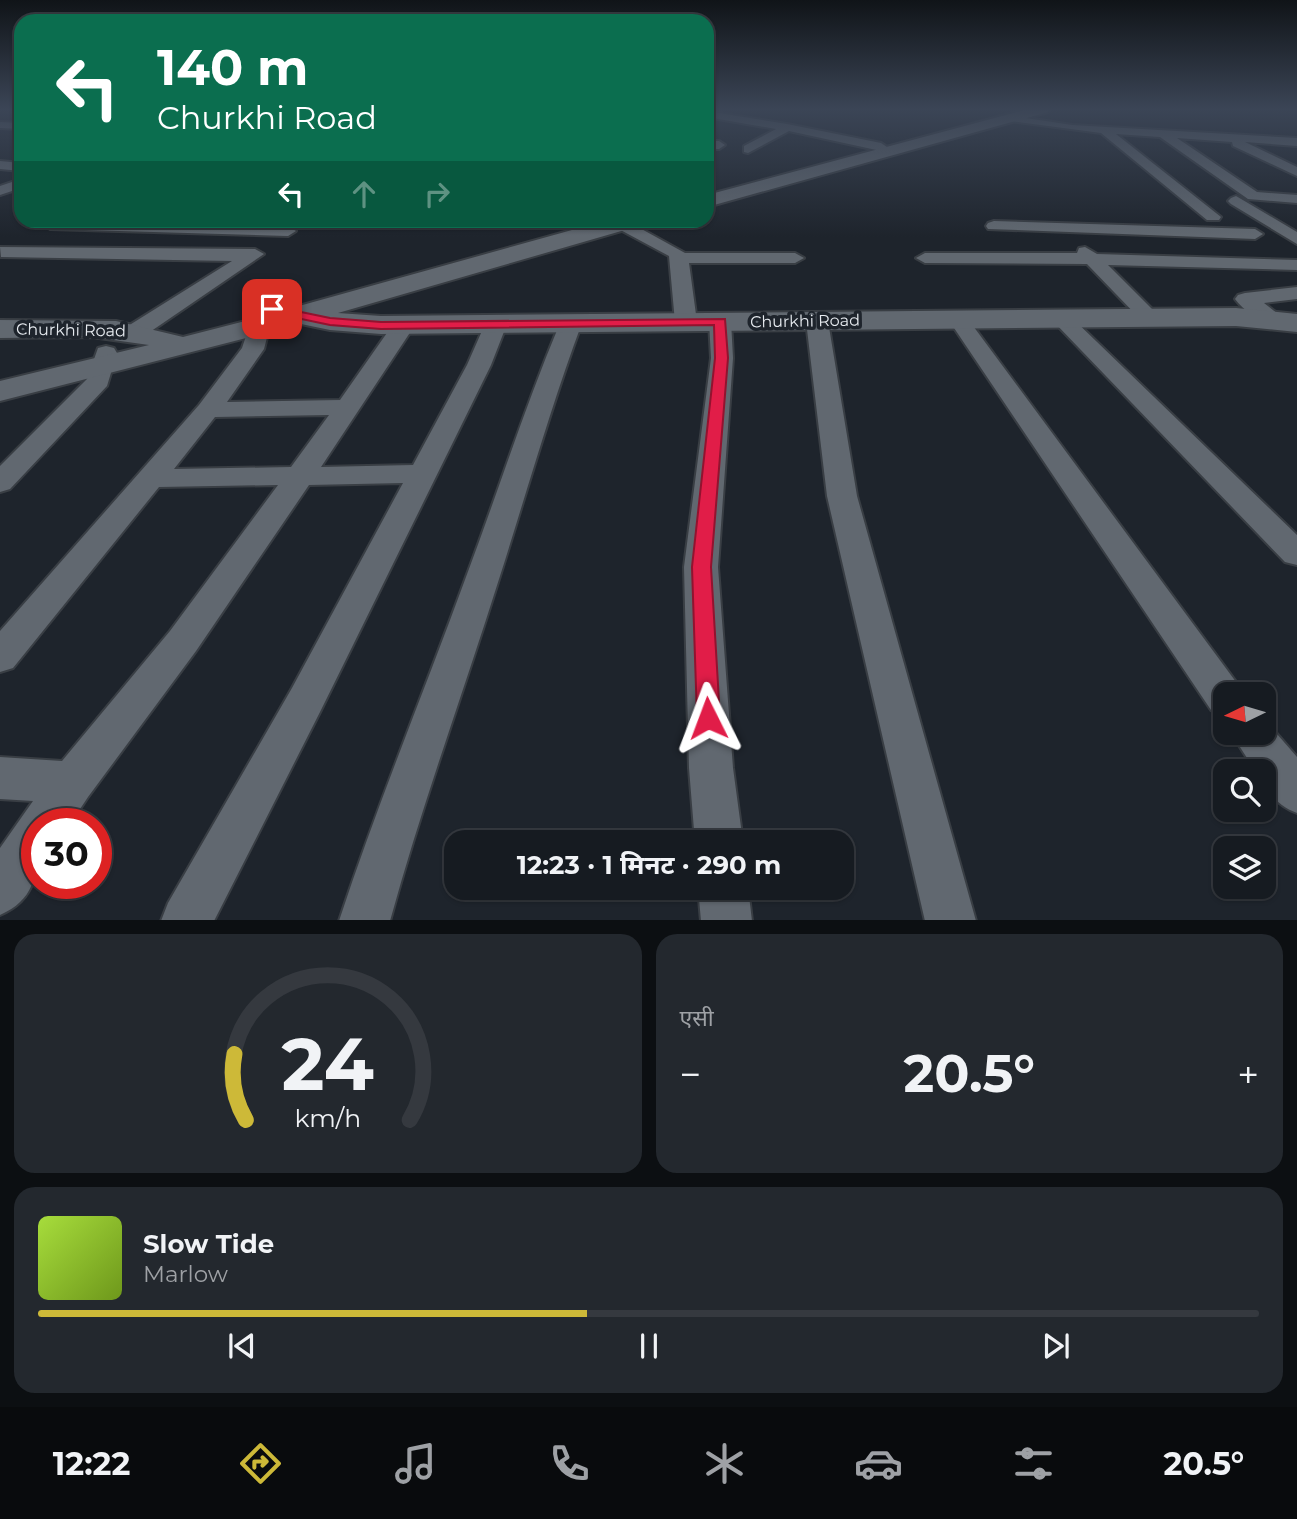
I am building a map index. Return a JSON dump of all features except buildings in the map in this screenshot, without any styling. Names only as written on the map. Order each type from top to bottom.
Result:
[{"type":"street","points":[[714,191],[862,152]]},
{"type":"street","points":[[714,199],[882,152]]},
{"type":"street","points":[[1131,152],[1213,217]]},
{"type":"street","points":[[1188,152],[1252,197],[1297,199]]},
{"type":"street","points":[[1200,152],[1297,199]]},
{"type":"street","points":[[1257,152],[1297,172]]},
{"type":"street","points":[[1231,197],[1297,239]]},
{"type":"street","points":[[1277,199],[1297,209]]},
{"type":"street","points":[[995,226],[1255,234]]},
{"type":"street","points":[[1060,227],[1150,317]]},
{"type":"street","points":[[0,252],[50,228]]},
{"type":"street","points":[[161,339],[227,273],[293,228]]},
{"type":"street","points":[[0,391],[105,360],[161,339],[276,317],[598,228]]},
{"type":"street","points":[[632,228],[667,246],[679,258],[686,322]]},
{"type":"street","points":[[0,252],[252,256]]},
{"type":"street","points":[[679,258],[795,258]]},
{"type":"street","points":[[925,258],[1091,259],[1297,265]]},
{"type":"street","points":[[145,273],[227,273]]},
{"type":"street","points":[[1286,322],[1245,299],[1297,293]]},
{"type":"street","points":[[0,657],[208,410],[276,317]]},
{"type":"street","name":"Churkhi Road","points":[[276,317],[353,324],[404,325],[1150,317],[1236,317],[1286,322]]},
{"type":"street","points":[[1061,318],[1297,554]]},
{"type":"street","points":[[958,319],[1214,682]]},
{"type":"street","points":[[718,830],[711,768],[701,567],[722,358],[720,321]]},
{"type":"street","points":[[817,321],[842,496],[951,920]]},
{"type":"street","points":[[364,920],[484,575],[540,401],[571,323]]},
{"type":"street","points":[[186,920],[306,700],[420,474],[479,365],[496,324]]},
{"type":"street","points":[[55,808],[183,641],[404,325]]},
{"type":"street","name":"Churkhi Road","points":[[0,329],[104,328],[161,339]]},
{"type":"street","points":[[0,377],[105,360]]},
{"type":"street","points":[[0,484],[85,397],[98,381],[105,360]]},
{"type":"street","points":[[208,410],[347,407]]},
{"type":"street","points":[[152,478],[420,474]]},
{"type":"street","points":[[1262,746],[1297,792]]},
{"type":"street","points":[[0,778],[72,782]]},
{"type":"street","points":[[0,890],[21,859]]},
{"type":"street","points":[[725,900],[727,920]]},
{"type":"route","points":[[272,309],[330,321],[381,325],[720,321],[722,358],[701,567],[708,718]]}]
